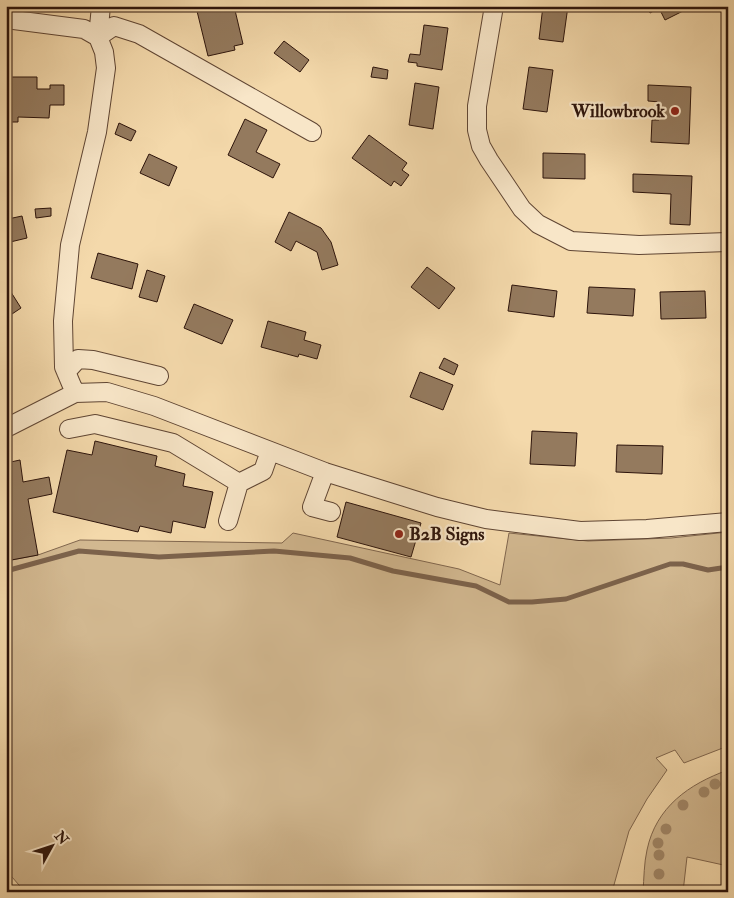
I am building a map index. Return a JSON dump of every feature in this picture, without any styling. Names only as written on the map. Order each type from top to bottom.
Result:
[{"type":"street","points":[[75,393],[64,367],[63,321],[70,245],[97,132],[106,68],[104,52],[98,37],[101,6]]},
{"type":"street","points":[[494,6],[477,106],[477,130],[481,146],[503,183],[522,209],[538,224],[571,241],[639,245],[728,242]]},
{"type":"street","points":[[6,19],[84,28],[98,37]]},
{"type":"street","points":[[98,37],[114,26],[140,34],[312,132]]},
{"type":"street","points":[[66,372],[78,359],[93,360],[159,376]]},
{"type":"street","points":[[6,428],[75,393],[107,392],[154,406],[325,472],[478,517],[580,531],[647,529],[728,522]]},
{"type":"street","points":[[69,429],[96,424],[173,443],[239,484]]},
{"type":"street","points":[[228,521],[239,484],[263,471],[270,451]]},
{"type":"street","points":[[325,472],[312,507],[331,512]]},
{"type":"shaded area","points":[[728,532],[728,746],[684,763],[675,750],[656,758],[667,770],[647,799],[629,831],[612,892],[25,892],[6,870],[6,561],[38,555],[80,540],[282,543],[293,533],[459,569],[500,585],[509,533],[588,541],[671,538]]},
{"type":"shaded area","points":[[728,770],[728,866],[687,857],[683,892],[643,892],[647,850],[651,835],[666,809],[676,799],[700,782]]},
{"type":"building","points":[[234,6],[243,44],[234,46],[235,50],[208,56],[196,7]]},
{"type":"building","points":[[543,6],[568,6],[563,42],[539,39]]},
{"type":"building","points":[[646,6],[693,6],[665,20],[659,8],[650,13]]},
{"type":"building","points":[[424,25],[448,28],[442,70],[417,66],[417,63],[408,62],[410,54],[420,55]]},
{"type":"building","points":[[284,41],[309,60],[300,72],[274,53]]},
{"type":"building","points":[[373,67],[388,70],[387,79],[371,77]]},
{"type":"building","points":[[529,67],[553,70],[547,112],[523,109]]},
{"type":"building","points":[[6,77],[37,77],[37,89],[50,89],[50,85],[64,85],[64,105],[50,105],[49,118],[18,117],[18,122],[6,122]]},
{"type":"building","points":[[415,83],[439,87],[433,129],[409,125]]},
{"type":"building","name":"Willowbrook","points":[[648,85],[691,87],[689,144],[651,142],[652,120],[659,120],[660,102],[648,101]]},
{"type":"building","points":[[245,119],[267,130],[256,152],[280,164],[273,178],[228,155]]},
{"type":"building","points":[[119,123],[136,131],[131,141],[115,134]]},
{"type":"building","points":[[369,135],[407,163],[402,170],[409,175],[401,186],[394,181],[391,186],[352,158]]},
{"type":"building","points":[[543,153],[585,154],[585,179],[543,178]]},
{"type":"building","points":[[149,154],[177,167],[169,186],[140,173]]},
{"type":"building","points":[[633,174],[692,176],[690,225],[670,224],[671,194],[633,192]]},
{"type":"building","points":[[51,208],[51,216],[36,218],[35,209]]},
{"type":"building","points":[[289,212],[321,228],[331,242],[338,265],[322,270],[317,252],[296,241],[291,251],[275,242]]},
{"type":"building","points":[[6,215],[8,219],[22,216],[27,238],[6,243]]},
{"type":"building","points":[[98,253],[138,264],[132,289],[91,278]]},
{"type":"building","points":[[427,267],[455,288],[439,309],[411,287]]},
{"type":"building","points":[[147,270],[165,276],[157,302],[139,297]]},
{"type":"building","points":[[512,285],[557,291],[554,317],[508,311]]},
{"type":"building","points":[[589,287],[635,289],[633,316],[587,313]]},
{"type":"building","points":[[9,289],[21,308],[6,318],[6,290]]},
{"type":"building","points":[[705,291],[706,318],[661,319],[660,292]]},
{"type":"building","points":[[194,304],[233,320],[222,344],[184,328]]},
{"type":"building","points":[[268,321],[306,332],[304,340],[321,345],[317,359],[299,354],[298,357],[261,347]]},
{"type":"building","points":[[444,358],[458,365],[454,375],[439,368]]},
{"type":"building","points":[[420,372],[453,385],[443,410],[410,397]]},
{"type":"building","points":[[532,431],[577,433],[575,466],[530,464]]},
{"type":"building","points":[[95,441],[157,456],[155,466],[185,474],[183,486],[213,492],[205,528],[173,521],[171,533],[140,526],[138,532],[53,512],[67,450],[92,455]]},
{"type":"building","points":[[617,445],[663,446],[662,474],[616,472]]},
{"type":"building","points":[[20,460],[23,482],[49,477],[52,494],[28,499],[38,555],[6,561],[6,463]]},
{"type":"building","points":[[346,502],[421,523],[411,557],[337,537]]},
{"type":"waterway","points":[[6,571],[79,551],[159,557],[274,551],[350,558],[393,571],[476,586],[509,602],[532,602],[566,599],[670,564],[683,564],[708,570],[728,567]]},
{"type":"place","name":"Willowbrook","points":[[675,111]]},
{"type":"place","name":"B2B Signs","points":[[399,534]]}]
